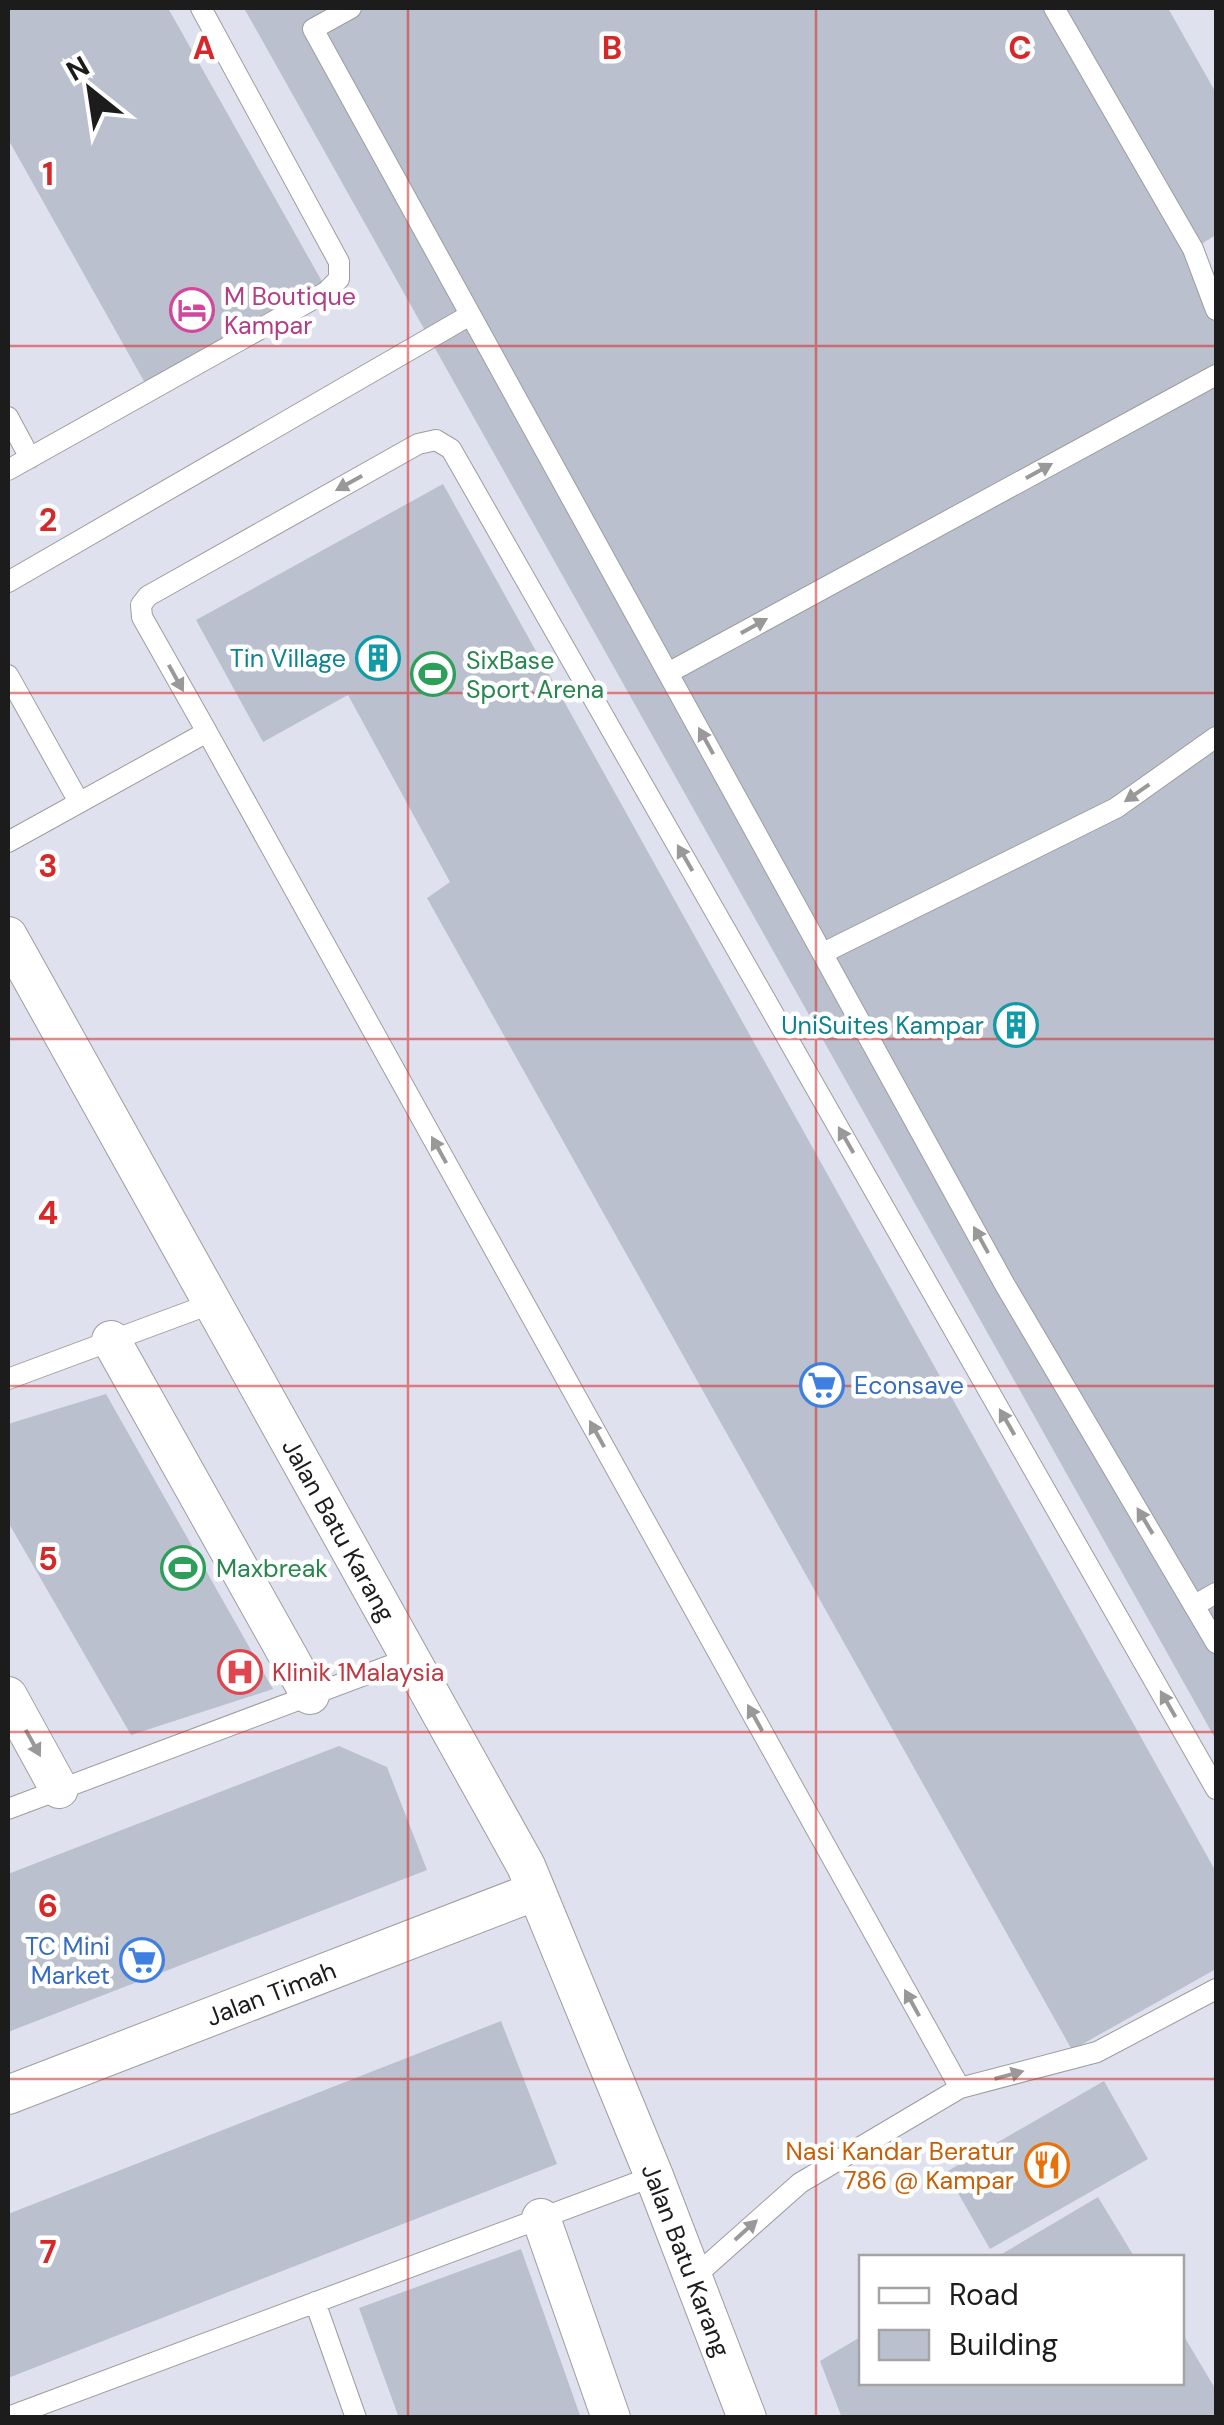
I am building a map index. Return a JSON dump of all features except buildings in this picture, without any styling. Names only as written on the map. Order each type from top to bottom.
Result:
[{"type":"street","name":"Jalan Batu Karang","points":[[8,936],[526,1866],[654,2176],[747,2418]]},
{"type":"street","points":[[111,1340],[310,1696]]},
{"type":"street","points":[[8,1696],[59,1789]]},
{"type":"street","name":"Jalan Timah","points":[[8,2095],[536,1891]]},
{"type":"street","points":[[541,2218],[611,2418]]},
{"type":"lane","points":[[8,470],[326,292],[339,279],[339,262],[201,8]]},
{"type":"lane","points":[[352,8],[313,29],[1005,1285],[1216,1642]]},
{"type":"lane","points":[[1054,8],[1193,249],[1216,310]]},
{"type":"lane","points":[[8,582],[470,315]]},
{"type":"lane","points":[[668,673],[1216,375]]},
{"type":"lane","points":[[8,418],[30,458]]},
{"type":"lane","points":[[960,2088],[142,616],[140,605],[148,596],[418,444],[436,440],[451,449],[1216,1789]]},
{"type":"lane","points":[[8,675],[79,802]]},
{"type":"lane","points":[[8,842],[206,732]]},
{"type":"lane","points":[[824,952],[1116,808],[1216,736]]},
{"type":"lane","points":[[8,1379],[212,1302]]},
{"type":"lane","points":[[1195,1605],[1216,1593]]},
{"type":"lane","points":[[8,1809],[410,1658]]},
{"type":"lane","points":[[693,2278],[800,2183],[960,2088],[1097,2052],[1216,1989]]},
{"type":"lane","points":[[8,2417],[654,2176]]},
{"type":"lane","points":[[314,2302],[356,2418]]},
{"type":"place","name":"M Boutique Kampar","points":[[192,310]]},
{"type":"place","name":"Tin Village","points":[[378,658]]},
{"type":"place","name":"SixBase Sport Arena","points":[[433,674]]},
{"type":"place","name":"UniSuites Kampar","points":[[1016,1025]]},
{"type":"place","name":"Econsave","points":[[822,1385]]},
{"type":"place","name":"Maxbreak","points":[[183,1568]]},
{"type":"place","name":"Klinik 1Malaysia","points":[[240,1672]]},
{"type":"place","name":"TC Mini Market","points":[[142,1960]]},
{"type":"place","name":"Nasi Kandar Beratur 786 @ Kampar","points":[[1047,2165]]}]
